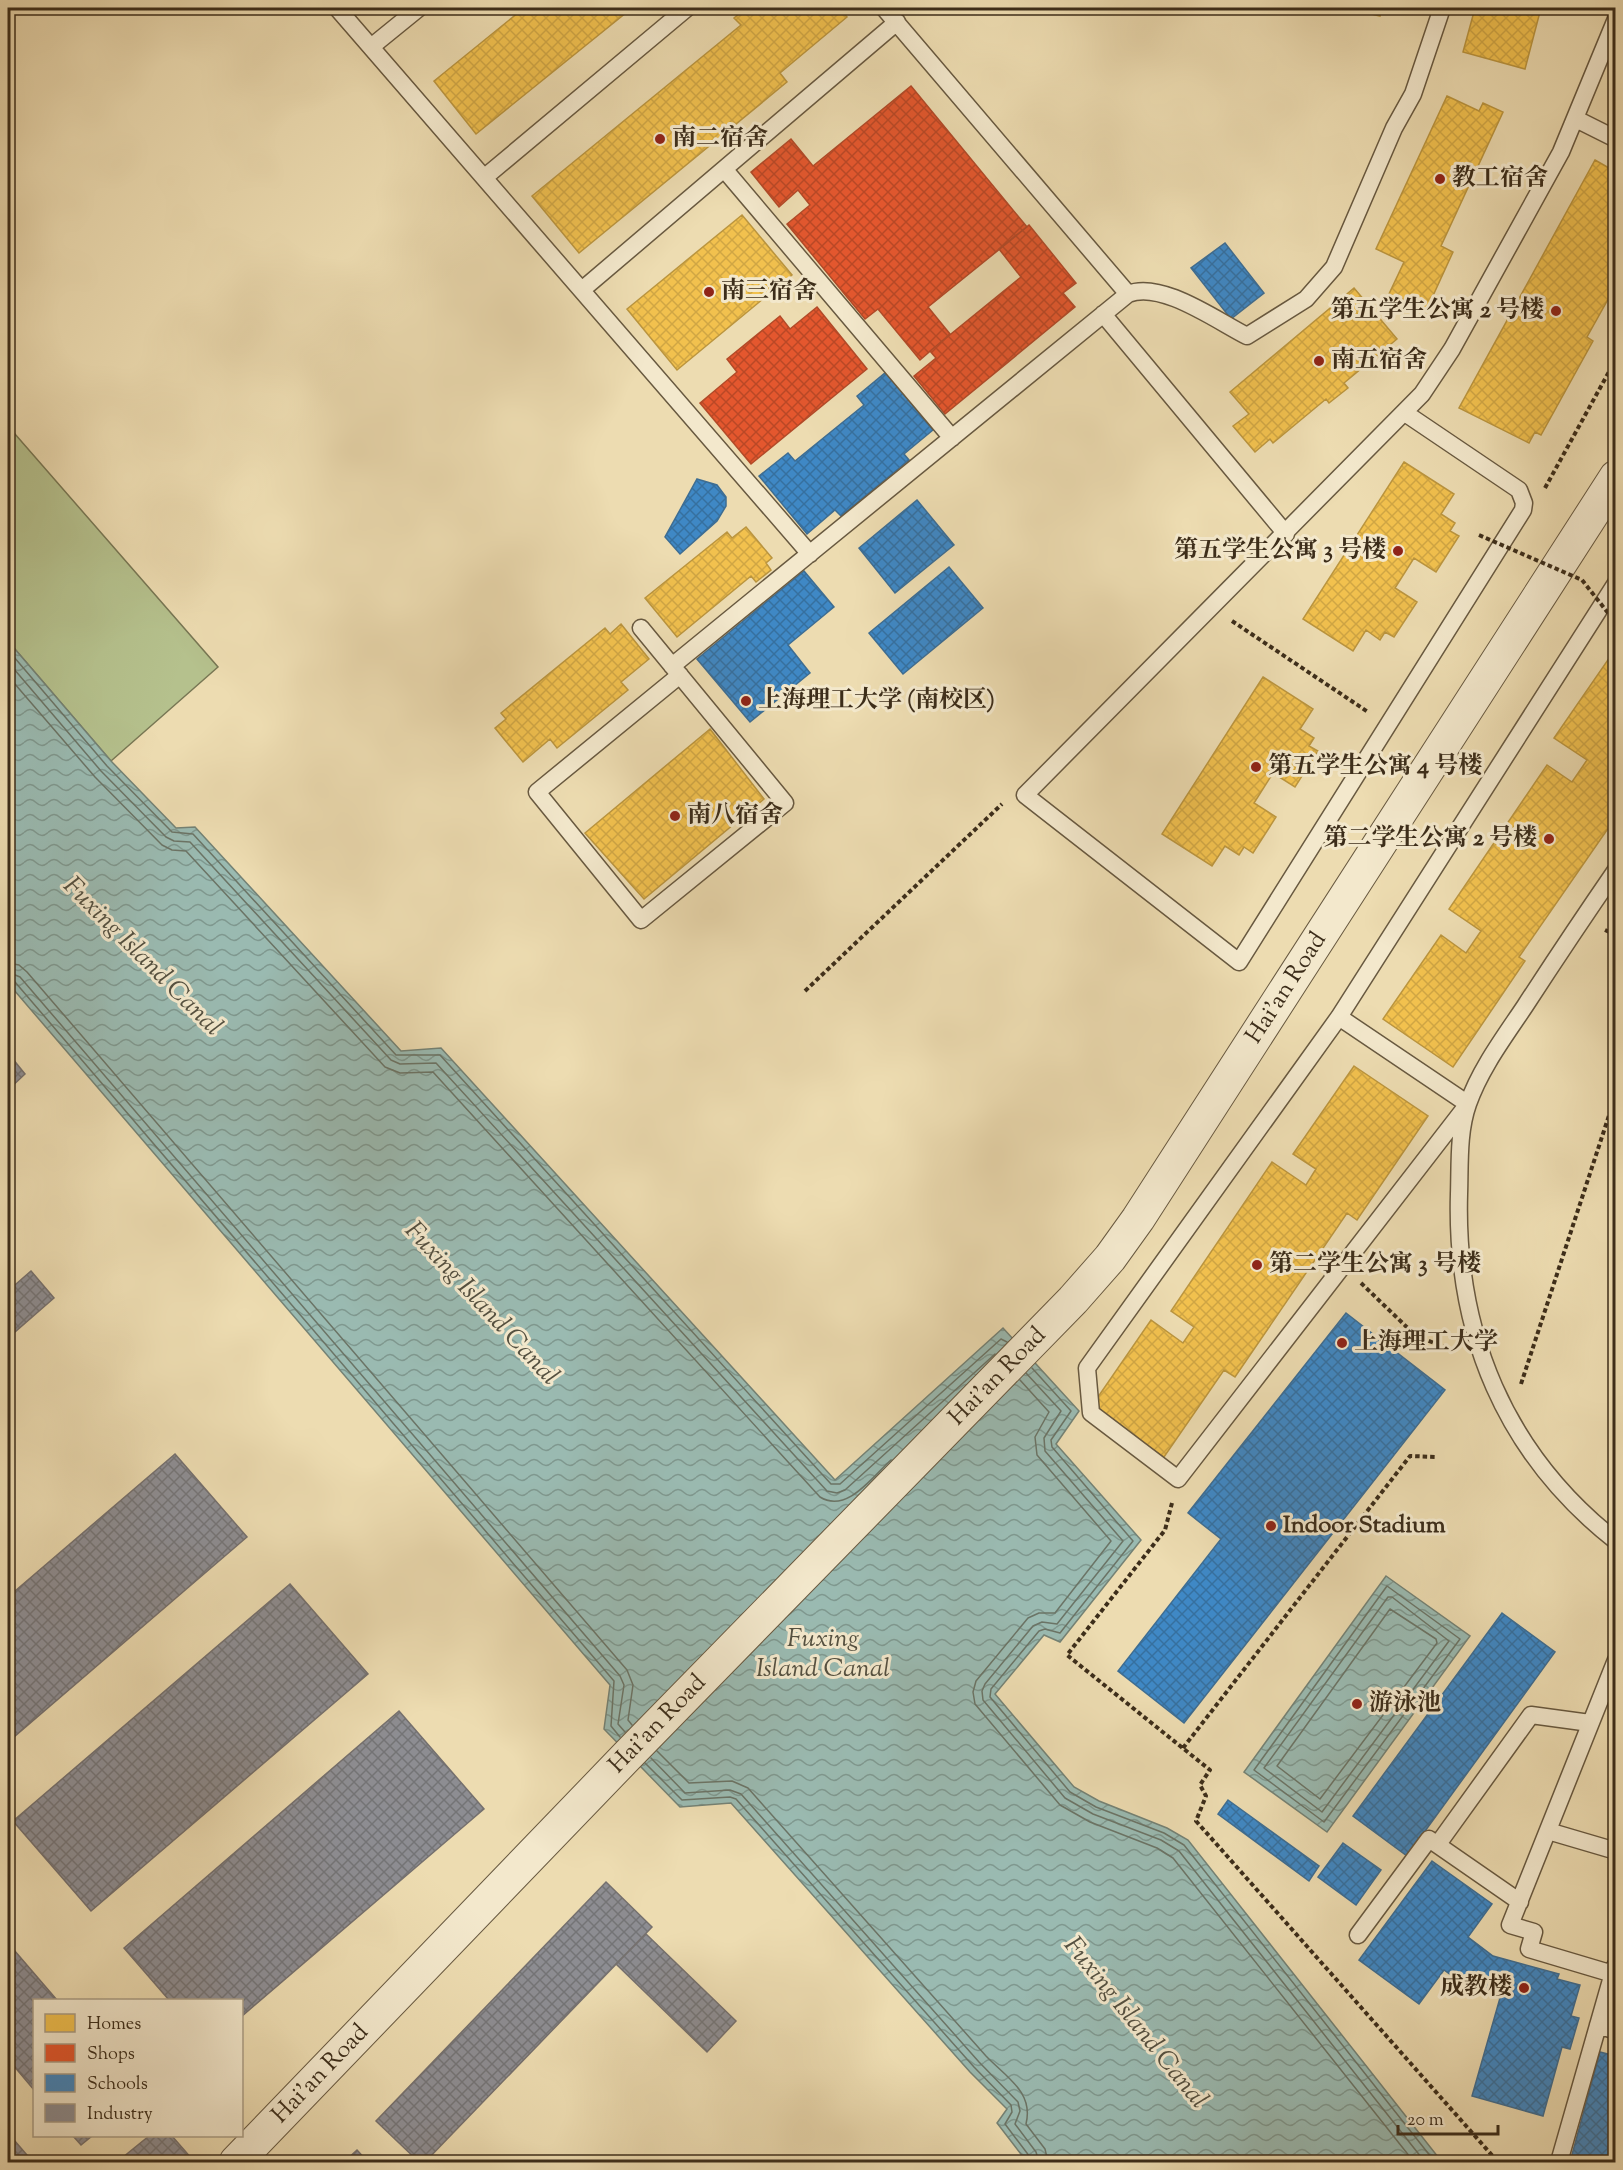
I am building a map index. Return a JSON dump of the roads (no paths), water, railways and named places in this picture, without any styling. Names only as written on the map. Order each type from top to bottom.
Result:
[{"type":"street","name":"Hai'an Road","points":[[236,2163],[1102,1266],[1138,1219],[1616,477]]},
{"type":"lane","points":[[337,8],[583,289],[810,554]]},
{"type":"lane","points":[[371,46],[419,8]]},
{"type":"lane","points":[[485,177],[687,8]]},
{"type":"lane","points":[[884,8],[1128,294]]},
{"type":"lane","points":[[641,628],[676,670],[785,803],[641,921],[537,792],[676,670],[810,554],[1128,294],[1139,289],[1151,291],[1193,306],[1247,336],[1306,299],[1334,267],[1394,128],[1413,94],[1442,8]]},
{"type":"lane","points":[[1405,413],[1519,490],[1524,503],[1523,510],[1239,962],[1025,795],[1286,534],[1362,453],[1405,413],[1452,349],[1551,170],[1576,119],[1616,20]]},
{"type":"lane","points":[[583,289],[897,22]]},
{"type":"lane","points":[[1576,119],[1616,139]]},
{"type":"lane","points":[[724,169],[952,438]]},
{"type":"lane","points":[[1103,314],[1286,534]]},
{"type":"lane","points":[[1616,583],[1610,607],[1339,1017],[1087,1368],[1090,1413],[1178,1479],[1468,1104],[1503,1039],[1616,870]]},
{"type":"lane","points":[[1339,1017],[1468,1104]]},
{"type":"lane","points":[[1468,1104],[1460,1168],[1461,1263],[1469,1318],[1482,1360],[1509,1418],[1543,1469],[1569,1499],[1616,1540]]},
{"type":"lane","points":[[1559,2163],[1614,1970],[1529,1949],[1534,1932],[1510,1925],[1616,1660]]},
{"type":"lane","points":[[1438,1844],[1531,1715],[1590,1723]]},
{"type":"lane","points":[[1548,1831],[1616,1851]]},
{"type":"lane","points":[[1358,1935],[1429,1839],[1520,1902]]},
{"type":"lane","points":[[1598,2025],[1616,2031]]},
{"type":"water","name":"Fuxing Island Canal","points":[[8,641],[111,761],[176,828],[195,827],[401,1051],[441,1048],[835,1480],[1003,1328],[1079,1411],[1056,1444],[1141,1540],[1060,1642],[1044,1635],[995,1694],[1074,1787],[1099,1801],[1167,1828],[1188,1840],[1442,2162],[1027,2162],[997,2123],[1007,2109],[970,2072],[731,1803],[680,1807],[604,1729],[610,1685],[8,983]]},
{"type":"water","name":"游泳池","points":[[1386,1576],[1470,1636],[1327,1832],[1244,1772]]},
{"type":"place","name":"南二宿舍","points":[[660,139]]},
{"type":"place","name":"教工宿舍","points":[[1440,179]]},
{"type":"place","name":"南三宿舍","points":[[709,292]]},
{"type":"place","name":"第五学生公寓 2 号楼","points":[[1556,311]]},
{"type":"place","name":"南五宿舍","points":[[1319,361]]},
{"type":"place","name":"第五学生公寓 3 号楼","points":[[1398,551]]},
{"type":"place","name":"上海理工大学 (南校区)","points":[[746,701]]},
{"type":"place","name":"第五学生公寓 4 号楼","points":[[1256,767]]},
{"type":"place","name":"南八宿舍","points":[[675,816]]},
{"type":"place","name":"第二学生公寓 2 号楼","points":[[1549,839]]},
{"type":"place","name":"第二学生公寓 3 号楼","points":[[1257,1265]]},
{"type":"place","name":"上海理工大学","points":[[1342,1343]]},
{"type":"place","name":"Indoor Stadium","points":[[1271,1526]]},
{"type":"place","name":"游泳池","points":[[1357,1704]]},
{"type":"place","name":"成教楼","points":[[1524,1988]]}]
